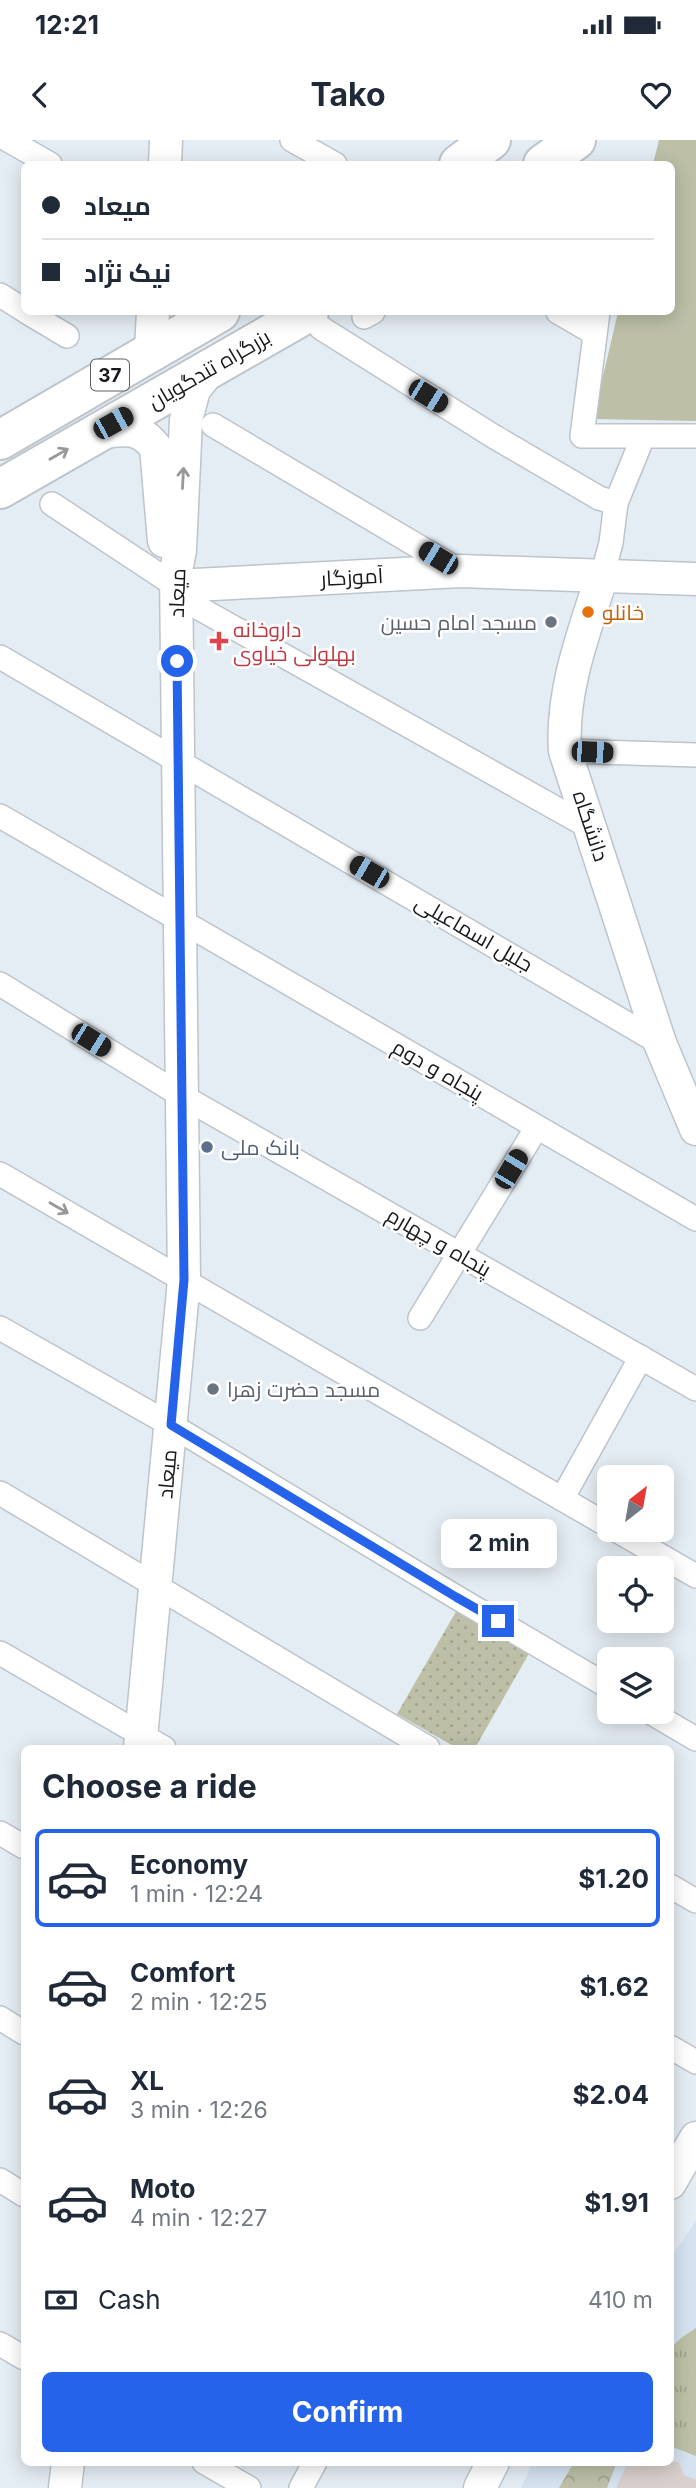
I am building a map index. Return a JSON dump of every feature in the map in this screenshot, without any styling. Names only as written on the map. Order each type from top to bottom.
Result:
[{"type":"highway","points":[[463,161],[491,140]]},
{"type":"highway","points":[[546,161],[576,140]]},
{"type":"highway","name":"37","points":[[0,439],[215,315]]},
{"type":"highway","name":"بزرگراه تندگویان","points":[[0,503],[13,481],[212,367],[315,320]]},
{"type":"street","points":[[8,140],[45,161]]},
{"type":"street","points":[[165,161],[166,140]]},
{"type":"street","points":[[292,140],[330,161]]},
{"type":"street","points":[[0,295],[21,308]]},
{"type":"street","points":[[33,315],[67,336]]},
{"type":"street","points":[[152,350],[153,315]]},
{"type":"street","points":[[569,315],[596,322],[582,436],[696,436]]},
{"type":"street","points":[[315,320],[493,436],[599,498],[616,503]]},
{"type":"street","name":"میعاد","points":[[148,1744],[156,1586],[184,1280],[176,578],[180,550],[186,420],[194,390],[212,367]]},
{"type":"street","points":[[0,426],[51,411]]},
{"type":"street","points":[[213,425],[460,571]]},
{"type":"street","points":[[96,433],[130,429],[147,437],[156,449],[164,552],[176,578],[197,607],[591,828]]},
{"type":"street","name":"دانشگاه","points":[[643,437],[616,503],[611,542],[568,694],[564,727],[565,751],[660,1043],[696,1129]]},
{"type":"street","points":[[52,503],[176,578]]},
{"type":"street","name":"آموزگار","points":[[176,578],[460,571],[696,579]]},
{"type":"street","name":"جلیل اسماعیلی","points":[[0,657],[660,1043]]},
{"type":"street","points":[[565,751],[696,755]]},
{"type":"street","name":"پنجاه و دوم","points":[[0,816],[696,1219]]},
{"type":"street","name":"پنجاه و چهارم","points":[[0,984],[182,1096],[696,1389]]},
{"type":"street","points":[[420,1318],[537,1127]]},
{"type":"street","points":[[0,1174],[597,1519]]},
{"type":"street","points":[[0,1328],[171,1425],[597,1680]]},
{"type":"street","points":[[562,1499],[641,1357]]},
{"type":"street","points":[[0,1493],[421,1745]]},
{"type":"street","points":[[636,1542],[696,1576]]},
{"type":"street","points":[[0,1653],[148,1744]]},
{"type":"street","points":[[670,1724],[696,1739]]},
{"type":"street","points":[[0,1833],[21,1845]]},
{"type":"street","points":[[674,1888],[696,1900]]},
{"type":"street","points":[[0,2018],[21,2031]]},
{"type":"street","points":[[674,2049],[696,2062]]},
{"type":"street","points":[[674,2176],[696,2138]]},
{"type":"street","points":[[0,2180],[21,2193]]},
{"type":"street","points":[[0,2344],[21,2356]]},
{"type":"street","points":[[65,2488],[68,2466]]},
{"type":"street","points":[[211,2466],[249,2488]]},
{"type":"street","points":[[301,2488],[313,2466]]},
{"type":"shaded area","points":[[696,2221],[696,2488],[521,2488],[531,2466],[674,2466],[674,2253]]},
{"type":"green space","points":[[659,140],[696,140],[696,421],[593,419],[617,315],[675,315],[675,161],[654,161]]},
{"type":"green space","points":[[458,1608],[531,1650],[477,1745],[452,1745],[397,1714]]},
{"type":"green space","points":[[696,2328],[696,2456],[674,2448],[674,2345]]},
{"type":"green space","points":[[572,2466],[615,2466],[607,2488],[559,2488]]},
{"type":"building","points":[[674,2462],[679,2462],[684,2475],[696,2480],[696,2488],[616,2488],[626,2466],[674,2466]]},
{"type":"place","name":"خانلو","points":[[588,612]]},
{"type":"place","name":"مسجد امام حسین","points":[[551,622]]},
{"type":"place","name":"داروخانه بهلولی خیاوی","points":[[219,641]]},
{"type":"place","name":"بانک ملی","points":[[207,1147]]},
{"type":"place","name":"مسجد حضرت زهرا","points":[[213,1389]]},
{"type":"route","points":[[177,661],[184,1280],[171,1425],[498,1621]]}]
